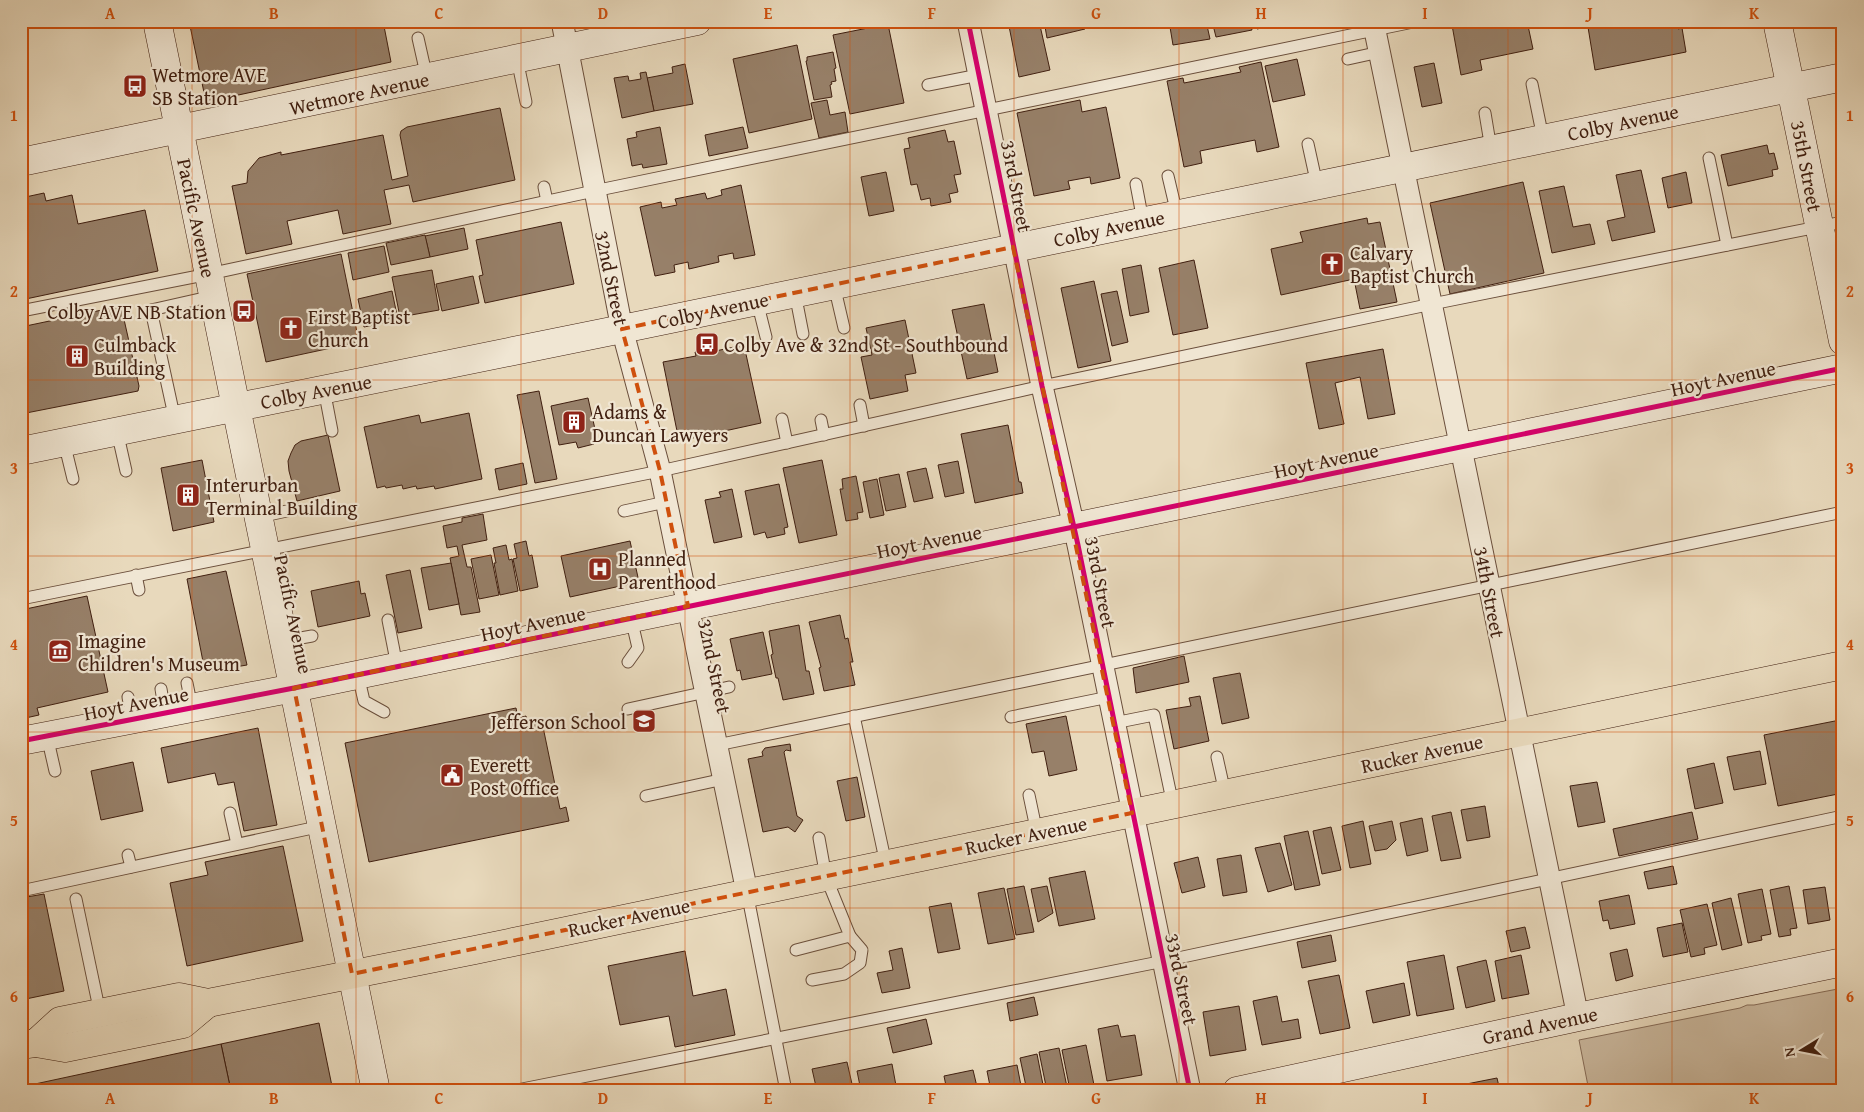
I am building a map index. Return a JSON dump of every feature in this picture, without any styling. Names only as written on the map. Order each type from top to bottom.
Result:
[{"type":"main road","name":"Rucker Avenue","points":[[29,1044],[60,1021],[179,997],[208,1003],[826,877],[1843,665]]},
{"type":"main road","name":"Rucker Avenue","points":[[29,1044],[65,1048],[183,1024],[208,1003]]},
{"type":"street","name":"Pacific Avenue","points":[[157,21],[376,1091]]},
{"type":"street","name":"32nd Street","points":[[562,21],[622,329],[660,471],[747,892]]},
{"type":"street","name":"Wetmore Avenue","points":[[21,162],[179,131],[568,48],[669,24],[698,21]]},
{"type":"street","name":"33rd Street","points":[[968,21],[1013,247],[1074,528],[1190,1091]]},
{"type":"street","name":"35th Street","points":[[1777,21],[1791,87],[1831,224],[1843,341]]},
{"type":"street","points":[[1374,25],[1404,167]]},
{"type":"street","name":"Colby Avenue","points":[[21,451],[795,294],[1143,220],[1843,77]]},
{"type":"street","name":"34th Street","points":[[1404,167],[1578,1017]]},
{"type":"street","name":"Hoyt Avenue","points":[[34,738],[130,708],[163,701],[189,696],[294,688],[1843,368]]},
{"type":"street","name":"Grand Avenue","points":[[1237,1091],[1843,962]]},
{"type":"lane","points":[[21,311],[211,285],[546,201],[986,110],[1074,87],[1374,25],[1418,21]]},
{"type":"lane","points":[[418,38],[427,78]]},
{"type":"lane","points":[[1348,59],[1380,52]]},
{"type":"lane","points":[[517,59],[526,102]]},
{"type":"lane","points":[[928,85],[979,75]]},
{"type":"lane","points":[[1532,84],[1543,138]]},
{"type":"lane","points":[[1485,113],[1491,149]]},
{"type":"lane","points":[[1308,144],[1317,185]]},
{"type":"lane","points":[[1709,158],[1727,245]]},
{"type":"lane","points":[[1168,176],[1177,214]]},
{"type":"lane","points":[[1136,184],[1143,220]]},
{"type":"lane","points":[[544,188],[546,201]]},
{"type":"lane","points":[[21,599],[41,589],[136,576],[660,471],[1042,386],[1432,304],[1727,245],[1763,232],[1831,224]]},
{"type":"lane","points":[[175,420],[152,310],[211,285]]},
{"type":"lane","points":[[834,285],[844,328]]},
{"type":"lane","points":[[795,294],[803,334]]},
{"type":"lane","points":[[758,301],[766,337]]},
{"type":"lane","points":[[324,389],[332,431]]},
{"type":"lane","points":[[860,405],[864,426]]},
{"type":"lane","points":[[782,419],[787,443]]},
{"type":"lane","points":[[821,420],[824,435]]},
{"type":"lane","points":[[117,431],[126,471]]},
{"type":"lane","points":[[64,442],[73,479]]},
{"type":"lane","points":[[624,511],[666,502]]},
{"type":"lane","points":[[259,517],[296,509]]},
{"type":"lane","points":[[717,745],[1102,664],[1433,602],[1489,585],[1843,512]]},
{"type":"lane","points":[[163,570],[165,583]]},
{"type":"lane","points":[[136,576],[139,590]]},
{"type":"lane","points":[[628,662],[638,648],[631,618]]},
{"type":"lane","points":[[388,620],[397,666]]},
{"type":"lane","points":[[284,641],[312,636]]},
{"type":"lane","points":[[358,674],[364,701],[384,712]]},
{"type":"lane","points":[[628,709],[728,687]]},
{"type":"lane","points":[[1011,716],[1108,697]]},
{"type":"lane","points":[[854,716],[886,864]]},
{"type":"lane","points":[[1114,723],[1154,716],[1172,805]]},
{"type":"lane","points":[[34,738],[55,771]]},
{"type":"lane","points":[[1217,756],[1225,793]]},
{"type":"lane","points":[[646,796],[724,779]]},
{"type":"lane","points":[[1029,796],[1037,833]]},
{"type":"lane","points":[[230,813],[238,844]]},
{"type":"lane","points":[[512,1091],[776,1038],[1083,971],[1164,961],[1843,816]]},
{"type":"lane","points":[[21,891],[322,826]]},
{"type":"lane","points":[[812,980],[844,974],[860,963],[862,950],[850,936],[826,877],[819,838]]},
{"type":"lane","points":[[128,855],[131,867]]},
{"type":"lane","points":[[36,875],[38,887]]},
{"type":"lane","name":"32nd Street","points":[[747,892],[786,1091]]},
{"type":"lane","points":[[76,899],[100,1013]]},
{"type":"lane","points":[[796,950],[850,936]]},
{"type":"highlighted area","points":[[1013,247],[1132,813],[352,974],[294,688],[688,606],[660,471],[622,329]]},
{"type":"shaded area","points":[[1843,988],[1843,1091],[1589,1091],[1579,1040],[1740,1008],[1747,1005]]},
{"type":"building","points":[[189,21],[383,21],[391,62],[206,102]]},
{"type":"building","points":[[1008,21],[1039,21],[1050,70],[1019,77]]},
{"type":"building","points":[[1044,21],[1083,21],[1085,29],[1047,38]]},
{"type":"building","points":[[1169,21],[1206,21],[1210,39],[1173,45]]},
{"type":"building","points":[[1212,21],[1250,21],[1252,30],[1216,37]]},
{"type":"building","points":[[1256,21],[1294,21],[1257,29]]},
{"type":"building","points":[[1471,21],[1527,21],[1533,49],[1480,60],[1482,70],[1461,75],[1452,25]]},
{"type":"building","points":[[1587,21],[1677,21],[1678,29],[1682,28],[1686,52],[1595,70]]},
{"type":"building","points":[[888,24],[904,103],[850,114],[833,35]]},
{"type":"building","points":[[797,45],[812,119],[749,133],[733,59]]},
{"type":"building","points":[[833,52],[836,81],[831,82],[832,84],[830,85],[832,97],[814,100],[806,61],[807,57]]},
{"type":"building","points":[[1297,59],[1305,95],[1273,102],[1265,66]]},
{"type":"building","points":[[1261,62],[1279,147],[1257,152],[1255,140],[1200,151],[1202,163],[1184,167],[1167,81],[1183,78],[1184,83],[1241,72],[1239,67]]},
{"type":"building","points":[[1434,63],[1442,103],[1422,107],[1414,67]]},
{"type":"building","points":[[685,64],[693,104],[654,111],[647,78],[673,73],[672,67]]},
{"type":"building","points":[[646,72],[654,111],[622,118],[614,78],[628,76],[629,81],[641,79],[640,73]]},
{"type":"building","points":[[827,100],[830,115],[845,112],[848,132],[819,138],[811,103]]},
{"type":"building","points":[[1080,100],[1082,112],[1106,107],[1120,178],[1091,184],[1090,177],[1068,181],[1070,189],[1034,196],[1017,113]]},
{"type":"building","points":[[500,108],[515,180],[413,202],[409,185],[384,190],[391,224],[343,234],[338,210],[287,221],[292,244],[246,254],[232,186],[247,183],[248,171],[259,158],[281,152],[281,155],[383,135],[392,180],[408,176],[400,135],[401,131],[407,127]]},
{"type":"building","points":[[660,127],[667,164],[643,168],[642,164],[632,166],[627,139],[637,137],[636,132]]},
{"type":"building","points":[[743,127],[748,148],[709,156],[705,135]]},
{"type":"building","points":[[945,130],[948,142],[954,141],[961,174],[954,175],[958,192],[949,194],[951,202],[931,206],[930,198],[921,200],[917,184],[911,185],[904,149],[910,148],[908,138]]},
{"type":"building","points":[[1767,145],[1769,154],[1774,153],[1778,169],[1772,170],[1773,176],[1728,186],[1721,155]]},
{"type":"building","points":[[1641,170],[1655,232],[1612,241],[1607,221],[1625,217],[1616,175]]},
{"type":"building","points":[[886,172],[894,211],[869,216],[861,177]]},
{"type":"building","points":[[1686,172],[1692,203],[1668,208],[1662,178]]},
{"type":"building","points":[[1523,182],[1544,273],[1450,294],[1430,203]]},
{"type":"building","points":[[741,185],[755,255],[734,259],[733,253],[718,256],[719,262],[689,269],[688,262],[674,265],[675,272],[655,276],[640,207],[661,202],[662,208],[677,205],[675,199],[705,193],[707,199],[722,195],[721,190]]},
{"type":"building","points":[[1564,186],[1573,227],[1590,224],[1595,244],[1552,253],[1539,191]]},
{"type":"building","points":[[44,193],[46,201],[72,195],[78,224],[145,210],[158,271],[21,300],[21,198]]},
{"type":"building","name":"Calvary Baptist Church","points":[[1367,218],[1368,224],[1380,222],[1397,302],[1360,309],[1354,279],[1281,295],[1271,249],[1303,242],[1300,232]]},
{"type":"building","points":[[561,222],[574,284],[485,303],[479,276],[483,275],[476,240]]},
{"type":"building","points":[[464,228],[468,249],[430,257],[425,236]]},
{"type":"building","points":[[425,235],[430,257],[391,265],[386,243]]},
{"type":"building","points":[[384,246],[389,272],[353,280],[348,253]]},
{"type":"building","points":[[341,254],[359,342],[266,362],[247,274]]},
{"type":"building","points":[[1194,260],[1208,328],[1173,335],[1159,268]]},
{"type":"building","points":[[1141,265],[1149,312],[1130,316],[1122,269]]},
{"type":"building","points":[[432,270],[439,310],[400,317],[392,277]]},
{"type":"building","points":[[473,276],[479,303],[442,311],[436,284]]},
{"type":"building","points":[[1094,281],[1111,361],[1078,368],[1061,288]]},
{"type":"building","points":[[392,291],[398,320],[364,327],[358,299]]},
{"type":"building","points":[[1117,291],[1128,342],[1112,346],[1101,294]]},
{"type":"building","points":[[984,304],[998,372],[967,379],[952,310]]},
{"type":"building","name":"Culmback Building","points":[[121,306],[139,386],[138,391],[21,414],[21,327]]},
{"type":"building","points":[[905,320],[916,373],[905,375],[908,391],[870,399],[861,357],[872,355],[866,328]]},
{"type":"building","points":[[744,345],[761,423],[679,441],[663,362],[696,356],[695,352],[706,350],[706,353]]},
{"type":"building","points":[[1383,349],[1395,414],[1368,419],[1360,377],[1335,383],[1344,424],[1319,429],[1306,363]]},
{"type":"building","points":[[539,391],[557,479],[535,483],[517,395]]},
{"type":"building","name":"Adams & Duncan Lawyers","points":[[588,398],[597,438],[593,438],[594,444],[578,448],[576,442],[559,445],[551,406]]},
{"type":"building","points":[[469,413],[482,479],[435,489],[434,486],[417,489],[416,486],[403,489],[402,485],[377,488],[364,427],[419,415],[421,423]]},
{"type":"building","points":[[1008,425],[1019,482],[1021,482],[1023,493],[975,503],[961,434]]},
{"type":"building","points":[[328,435],[340,491],[297,501],[289,471],[288,461],[291,453],[295,445],[301,441]]},
{"type":"building","name":"Interurban Terminal Building","points":[[202,460],[214,522],[173,531],[161,468]]},
{"type":"building","points":[[822,460],[837,535],[799,543],[783,468]]},
{"type":"building","points":[[958,461],[964,493],[945,497],[938,465]]},
{"type":"building","points":[[523,463],[527,484],[499,490],[495,469]]},
{"type":"building","points":[[926,468],[933,498],[914,502],[907,472]]},
{"type":"building","points":[[899,474],[906,507],[886,511],[879,478]]},
{"type":"building","points":[[856,476],[863,512],[857,513],[858,519],[846,521],[840,489],[843,489],[842,479]]},
{"type":"building","points":[[877,479],[884,515],[870,518],[863,482]]},
{"type":"building","points":[[779,484],[788,527],[784,528],[785,534],[767,538],[765,532],[754,535],[745,491]]},
{"type":"building","points":[[732,489],[742,537],[714,543],[705,500],[721,497],[719,492]]},
{"type":"building","points":[[483,514],[487,540],[462,545],[467,567],[471,567],[480,612],[461,615],[450,558],[459,556],[457,546],[447,548],[443,526],[462,522],[462,518]]},
{"type":"building","points":[[526,541],[529,556],[532,555],[538,587],[520,591],[513,559],[517,558],[514,544]]},
{"type":"building","name":"Planned Parenthood","points":[[630,541],[639,582],[570,597],[561,556]]},
{"type":"building","points":[[506,545],[509,560],[512,559],[518,591],[500,595],[493,548]]},
{"type":"building","points":[[491,555],[499,595],[479,599],[471,559]]},
{"type":"building","points":[[451,563],[459,604],[429,610],[421,568]]},
{"type":"building","points":[[410,570],[422,628],[398,633],[386,575]]},
{"type":"building","points":[[226,571],[247,665],[205,672],[187,579]]},
{"type":"building","points":[[359,581],[361,594],[365,593],[370,616],[318,627],[311,591]]},
{"type":"building","name":"Imagine Children's Museum","points":[[87,596],[108,692],[37,708],[39,715],[21,719],[21,610]]},
{"type":"building","points":[[840,615],[845,639],[848,638],[853,662],[850,662],[855,685],[824,691],[819,668],[821,667],[809,622]]},
{"type":"building","points":[[799,625],[806,671],[809,671],[814,694],[783,700],[771,655],[773,654],[769,631]]},
{"type":"building","points":[[763,632],[772,674],[742,680],[740,670],[737,671],[730,639]]},
{"type":"building","points":[[1184,656],[1189,682],[1136,693],[1133,668]]},
{"type":"building","points":[[1240,673],[1249,718],[1222,724],[1213,678]]},
{"type":"building","points":[[1200,696],[1209,741],[1174,749],[1166,710],[1191,706],[1189,698]]},
{"type":"building","name":"Everett Post Office","points":[[516,708],[518,718],[526,716],[528,725],[542,722],[560,809],[566,807],[569,821],[369,862],[345,743]]},
{"type":"building","points":[[1066,716],[1077,770],[1049,776],[1044,751],[1032,753],[1026,724]]},
{"type":"building","points":[[1840,720],[1843,732],[1843,793],[1778,806],[1764,735]]},
{"type":"building","points":[[258,728],[277,825],[244,831],[234,782],[218,785],[215,773],[168,783],[161,748]]},
{"type":"building","points":[[790,744],[791,751],[786,750],[784,752],[797,816],[803,820],[795,832],[788,827],[763,832],[748,759],[763,756],[762,752],[765,748]]},
{"type":"building","points":[[1760,751],[1766,784],[1734,790],[1727,757]]},
{"type":"building","points":[[133,762],[143,811],[101,820],[91,771]]},
{"type":"building","points":[[1714,763],[1723,803],[1695,809],[1687,769]]},
{"type":"building","points":[[857,777],[865,817],[846,821],[837,781]]},
{"type":"building","points":[[1597,782],[1605,822],[1578,827],[1570,786]]},
{"type":"building","points":[[1485,806],[1490,837],[1467,841],[1461,810]]},
{"type":"building","points":[[1451,812],[1461,858],[1441,861],[1432,816]]},
{"type":"building","points":[[1692,812],[1698,839],[1619,856],[1613,829]]},
{"type":"building","points":[[1422,818],[1428,851],[1407,856],[1400,823]]},
{"type":"building","points":[[1363,821],[1371,864],[1350,868],[1342,826]]},
{"type":"building","points":[[1392,821],[1396,840],[1387,849],[1375,851],[1369,826]]},
{"type":"building","points":[[1331,827],[1341,870],[1322,874],[1313,831]]},
{"type":"building","points":[[1308,831],[1320,885],[1295,890],[1284,836]]},
{"type":"building","points":[[1280,843],[1292,885],[1268,892],[1255,848]]},
{"type":"building","points":[[283,846],[303,941],[187,966],[170,883],[208,875],[205,862]]},
{"type":"building","points":[[1241,855],[1247,892],[1223,896],[1217,859]]},
{"type":"building","points":[[1198,857],[1205,887],[1182,893],[1174,863]]},
{"type":"building","points":[[1673,866],[1677,884],[1648,889],[1644,872]]},
{"type":"building","points":[[1085,871],[1095,919],[1059,926],[1049,878]]},
{"type":"building","points":[[1843,880],[1843,911],[1837,881]]},
{"type":"building","points":[[1024,886],[1034,932],[1016,935],[1007,889]]},
{"type":"building","points":[[1047,886],[1053,913],[1038,922],[1031,889]]},
{"type":"building","points":[[1789,886],[1797,928],[1790,929],[1791,935],[1779,937],[1770,890]]},
{"type":"building","points":[[1825,887],[1830,920],[1808,924],[1803,890]]},
{"type":"building","points":[[1004,888],[1015,939],[988,944],[978,893]]},
{"type":"building","points":[[1762,889],[1771,934],[1761,936],[1762,940],[1748,943],[1738,894]]},
{"type":"building","points":[[44,894],[64,991],[21,1000],[21,898]]},
{"type":"building","points":[[1629,895],[1635,924],[1610,929],[1608,920],[1603,921],[1599,901]]},
{"type":"building","points":[[1731,898],[1742,945],[1722,950],[1712,903]]},
{"type":"building","points":[[951,903],[960,949],[938,953],[929,907]]},
{"type":"building","points":[[1707,904],[1717,945],[1704,948],[1705,954],[1691,957],[1680,910]]},
{"type":"building","points":[[1682,923],[1688,952],[1663,957],[1657,928]]},
{"type":"building","points":[[1525,927],[1530,948],[1511,952],[1506,931]]},
{"type":"building","points":[[1331,935],[1336,961],[1302,968],[1297,942]]},
{"type":"building","points":[[902,948],[910,988],[882,993],[877,973],[893,970],[889,951]]},
{"type":"building","points":[[1627,949],[1633,976],[1616,981],[1610,953]]},
{"type":"building","points":[[685,951],[693,996],[726,989],[735,1035],[675,1047],[669,1016],[620,1025],[608,966]]},
{"type":"building","points":[[1444,955],[1454,1009],[1417,1016],[1407,962]]},
{"type":"building","points":[[1521,955],[1529,994],[1502,999],[1495,961]]},
{"type":"building","points":[[1486,960],[1495,1001],[1466,1008],[1457,967]]},
{"type":"building","points":[[1339,975],[1350,1028],[1320,1034],[1308,981]]},
{"type":"building","points":[[1404,983],[1410,1015],[1373,1023],[1366,991]]},
{"type":"building","points":[[1277,996],[1282,1022],[1298,1019],[1301,1038],[1262,1045],[1253,1001]]},
{"type":"building","points":[[1034,997],[1038,1015],[1010,1021],[1007,1003]]},
{"type":"building","points":[[1239,1006],[1246,1050],[1210,1056],[1203,1012]]},
{"type":"building","points":[[926,1019],[932,1044],[893,1053],[887,1028]]},
{"type":"building","points":[[319,1023],[333,1091],[231,1091],[221,1044]]},
{"type":"building","points":[[1118,1025],[1121,1037],[1135,1035],[1142,1075],[1107,1081],[1098,1029]]},
{"type":"building","points":[[221,1044],[231,1091],[21,1091],[21,1087]]},
{"type":"building","points":[[1086,1045],[1094,1085],[1070,1090],[1062,1050]]},
{"type":"building","points":[[1059,1048],[1067,1087],[1047,1091],[1039,1052]]},
{"type":"building","points":[[1037,1054],[1044,1090],[1027,1091],[1020,1058]]},
{"type":"building","points":[[847,1062],[852,1084],[817,1091],[812,1069]]},
{"type":"building","points":[[892,1064],[897,1091],[861,1091],[857,1071]]},
{"type":"building","points":[[1017,1065],[1022,1091],[991,1091],[987,1071]]},
{"type":"building","points":[[973,1070],[978,1091],[947,1091],[944,1076]]},
{"type":"building","points":[[1497,1078],[1500,1091],[1436,1090]]},
{"type":"building","points":[[936,1084],[937,1091],[902,1091]]},
{"type":"cycle path","points":[[968,21],[1042,386],[1078,545],[1190,1091]]},
{"type":"cycle path","points":[[21,741],[294,688],[1843,368]]},
{"type":"place","name":"Wetmore AVE SB Station","points":[[135,86]]},
{"type":"place","name":"Calvary Baptist Church","points":[[1332,264]]},
{"type":"place","name":"Colby AVE NB Station","points":[[244,311]]},
{"type":"place","name":"First Baptist Church","points":[[291,328]]},
{"type":"place","name":"Colby Ave & 32nd St - Southbound","points":[[707,344]]},
{"type":"place","name":"Culmback Building","points":[[77,356]]},
{"type":"place","name":"Adams & Duncan Lawyers","points":[[574,422]]},
{"type":"place","name":"Interurban Terminal Building","points":[[188,495]]},
{"type":"place","name":"Planned Parenthood","points":[[600,569]]},
{"type":"place","name":"Imagine Children's Museum","points":[[60,651]]},
{"type":"place","name":"Jefferson School","points":[[644,721]]},
{"type":"place","name":"Everett Post Office","points":[[452,775]]}]
